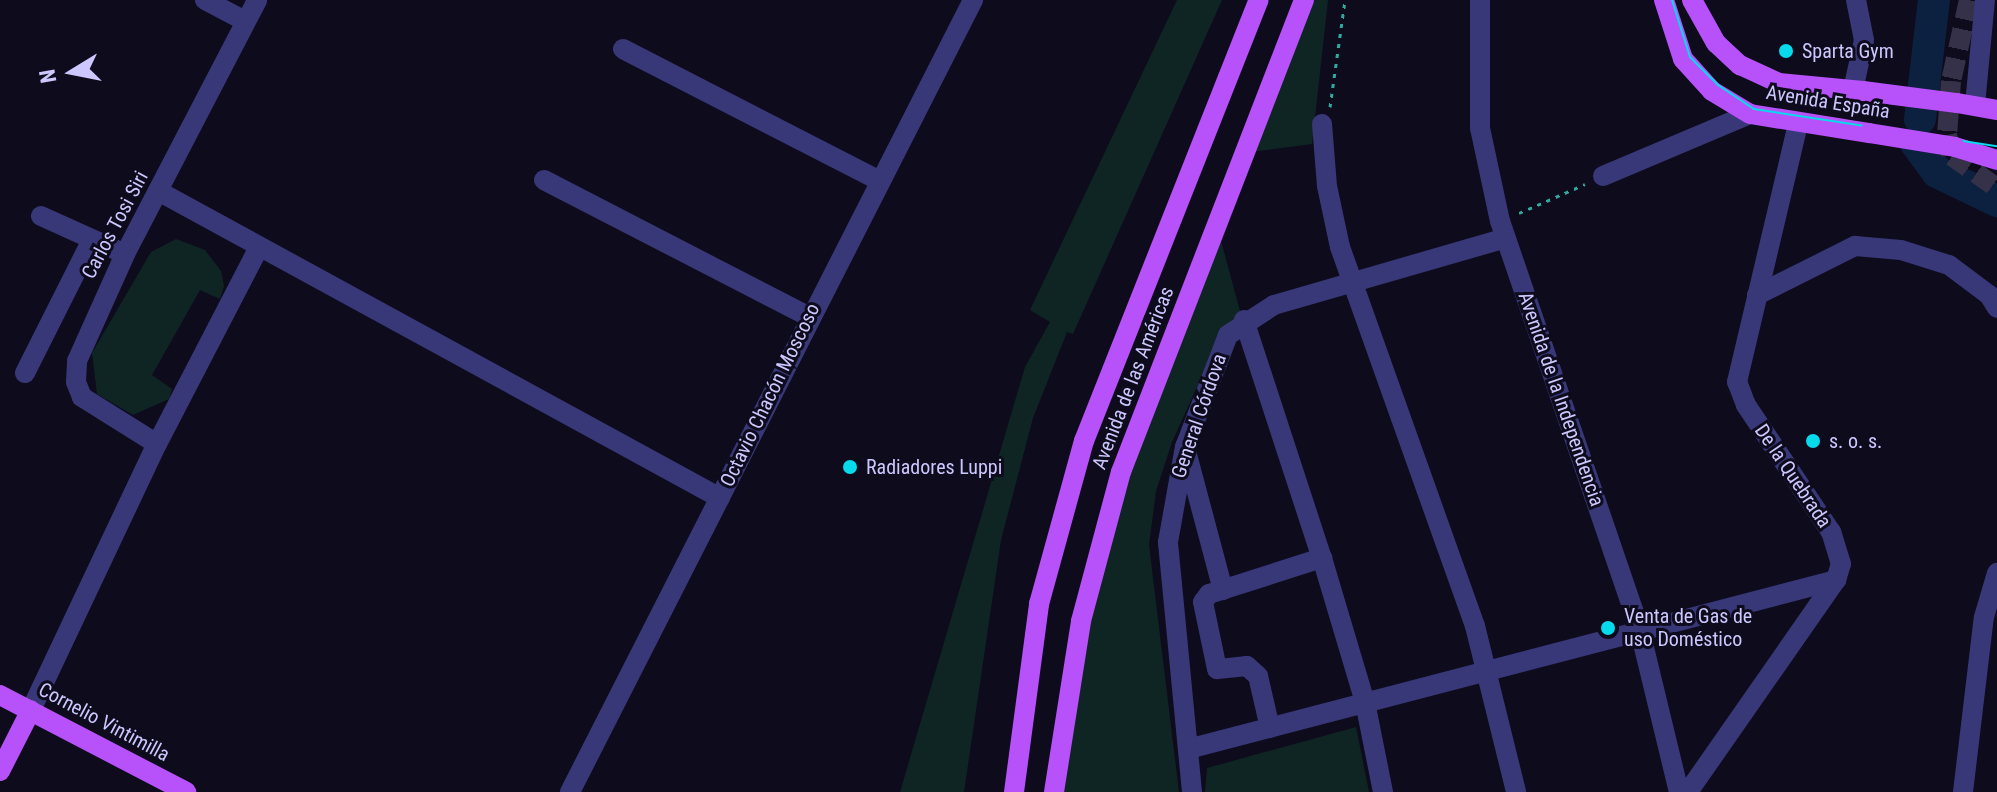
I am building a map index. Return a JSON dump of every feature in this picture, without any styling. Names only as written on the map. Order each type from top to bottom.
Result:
[{"type":"main road","name":"Avenida de las Américas","points":[[1016,785],[1039,604],[1084,441],[1259,0]]},
{"type":"main road","name":"Avenida de las Américas","points":[[1054,790],[1081,621],[1121,472],[1304,0]]},
{"type":"main road","name":"Avenida España","points":[[1664,0],[1683,59],[1712,91],[1750,114],[1955,147],[1997,160]]},
{"type":"main road","name":"Avenida España","points":[[1692,0],[1716,43],[1740,65],[1779,83],[1997,110]]},
{"type":"main road","name":"Cornelio Vintimilla","points":[[0,695],[186,792]]},
{"type":"main road","points":[[0,771],[31,710]]},
{"type":"street","name":"Carlos Tosi Siri","points":[[157,444],[82,397],[76,382],[85,336],[257,0]]},
{"type":"street","name":"Octavio Chacón Moscoso","points":[[570,792],[720,498],[808,316],[973,0]]},
{"type":"street","name":"Avenida de la Independencia","points":[[1480,0],[1480,128],[1503,230],[1640,631],[1679,792]]},
{"type":"street","points":[[1856,0],[1864,40],[1858,91]]},
{"type":"street","points":[[1966,104],[1985,0]]},
{"type":"street","points":[[211,1],[245,21]]},
{"type":"street","points":[[623,49],[878,180]]},
{"type":"street","points":[[1603,176],[1750,114]]},
{"type":"street","name":"De la Quebrada","points":[[1798,123],[1737,382],[1746,405],[1835,540],[1841,564],[1836,580]]},
{"type":"street","points":[[1322,124],[1327,186],[1351,285],[1488,670],[1516,792]]},
{"type":"street","points":[[544,180],[808,316]]},
{"type":"street","points":[[160,192],[258,249],[720,498]]},
{"type":"street","points":[[41,216],[125,254]]},
{"type":"street","points":[[1383,792],[1365,702],[1322,558],[1244,320],[1274,305],[1351,285],[1503,230]]},
{"type":"street","points":[[1770,238],[1776,258],[1807,267]]},
{"type":"street","points":[[25,373],[92,240]]},
{"type":"street","points":[[1757,295],[1807,267],[1855,246],[1901,250],[1949,265],[1989,295],[1997,308]]},
{"type":"street","points":[[31,710],[157,444],[258,249]]},
{"type":"street","name":"General Córdova","points":[[1192,792],[1168,542],[1185,447],[1228,335],[1244,320]]},
{"type":"street","points":[[1185,447],[1223,590]]},
{"type":"street","points":[[1270,728],[1258,676],[1247,666],[1217,669],[1212,659],[1203,602],[1223,590],[1322,558]]},
{"type":"street","points":[[1963,792],[1984,617],[1997,573]]},
{"type":"street","points":[[1188,749],[1836,580]]},
{"type":"street","points":[[1688,792],[1836,580]]},
{"type":"path","points":[[1322,124],[1329,112],[1345,0]]},
{"type":"path","points":[[1503,230],[1603,176]]},
{"type":"green space","points":[[1177,0],[1222,0],[1073,334],[1067,332],[1033,418],[1001,540],[964,792],[900,792],[1025,367],[1050,322],[1030,310]]},
{"type":"green space","points":[[1308,0],[1328,0],[1312,144],[1251,152]]},
{"type":"green space","points":[[1220,237],[1241,315],[1223,330],[1172,442],[1156,491],[1149,545],[1179,792],[1063,792],[1089,622],[1126,473]]},
{"type":"green space","points":[[176,239],[205,250],[221,271],[224,286],[220,299],[200,290],[152,375],[172,389],[169,399],[133,415],[97,394],[92,353],[151,252]]},
{"type":"green space","points":[[1356,727],[1369,792],[1205,792],[1207,768]]},
{"type":"waterway","points":[[1920,119],[1934,0]]},
{"type":"waterway","points":[[1916,143],[1937,172],[1997,201]]},
{"type":"tunnel","points":[[1969,0],[1951,81],[1947,135],[1952,156],[1997,188]]},
{"type":"tram line","points":[[1672,0],[1690,57],[1718,85],[1754,109],[1997,146]]},
{"type":"place","name":"Sparta Gym","points":[[1786,51]]},
{"type":"place","name":"s. o. s.","points":[[1813,441]]},
{"type":"place","name":"Radiadores Luppi","points":[[850,467]]},
{"type":"place","name":"Venta de Gas de uso Doméstico","points":[[1608,628]]}]
